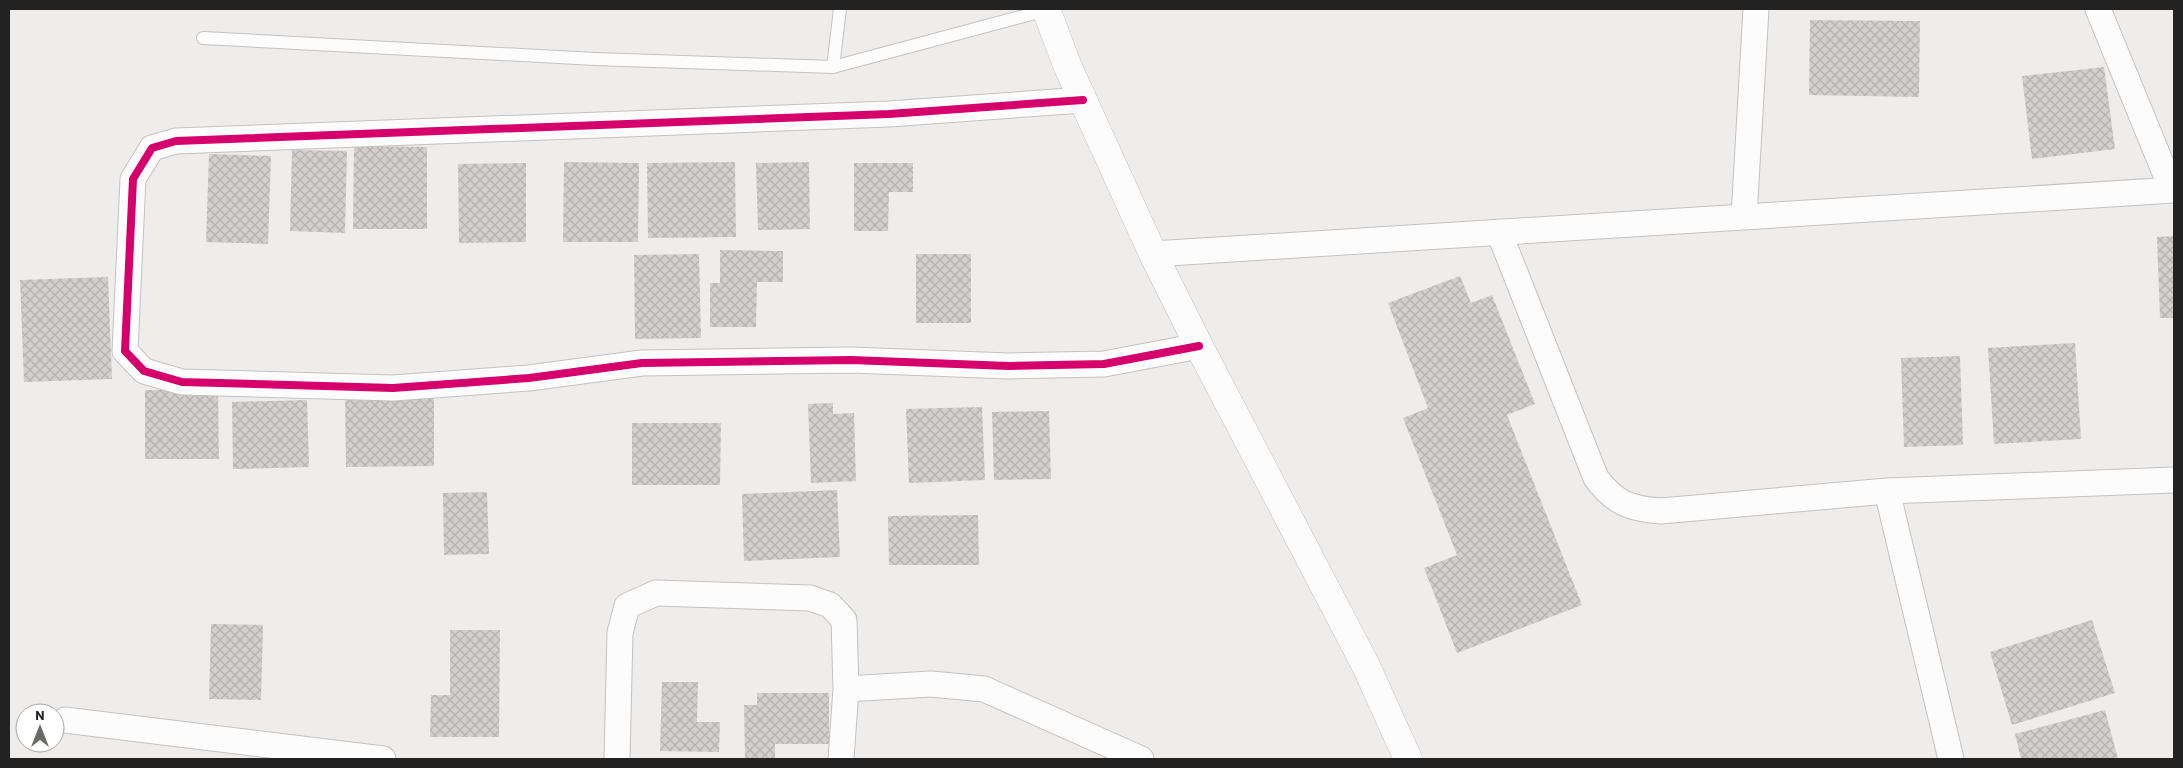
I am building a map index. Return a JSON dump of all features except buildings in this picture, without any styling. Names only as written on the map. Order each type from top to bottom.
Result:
[{"type":"street","points":[[1049,9],[1067,65],[1153,254],[1366,666],[1408,759]]},
{"type":"street","points":[[1744,217],[1756,9]]},
{"type":"street","points":[[1153,254],[2173,190],[2098,9]]},
{"type":"street","points":[[1083,100],[889,114],[176,141],[152,148],[133,179],[125,351],[144,372],[182,382],[392,388],[529,378],[642,363],[851,360],[1009,366],[1104,364],[1199,346]]},
{"type":"street","points":[[1499,232],[1596,478],[1606,491],[1620,502],[1638,509],[1661,511],[1887,491],[2174,480]]},
{"type":"street","points":[[1887,491],[1951,759]]},
{"type":"street","points":[[617,759],[620,633],[627,606],[656,592],[810,598],[830,604],[844,620],[846,689],[841,759]]},
{"type":"street","points":[[846,689],[931,684],[984,689],[1141,759]]},
{"type":"street","points":[[65,720],[383,759]]},
{"type":"lane","points":[[833,67],[840,9]]},
{"type":"lane","points":[[203,38],[595,59],[833,67],[1049,9]]},
{"type":"cycle path","points":[[1083,100],[889,114],[176,141],[152,148],[133,179],[125,351],[144,371],[182,382],[393,388],[529,378],[642,363],[851,360],[1009,366],[1104,364],[1199,346]]}]
